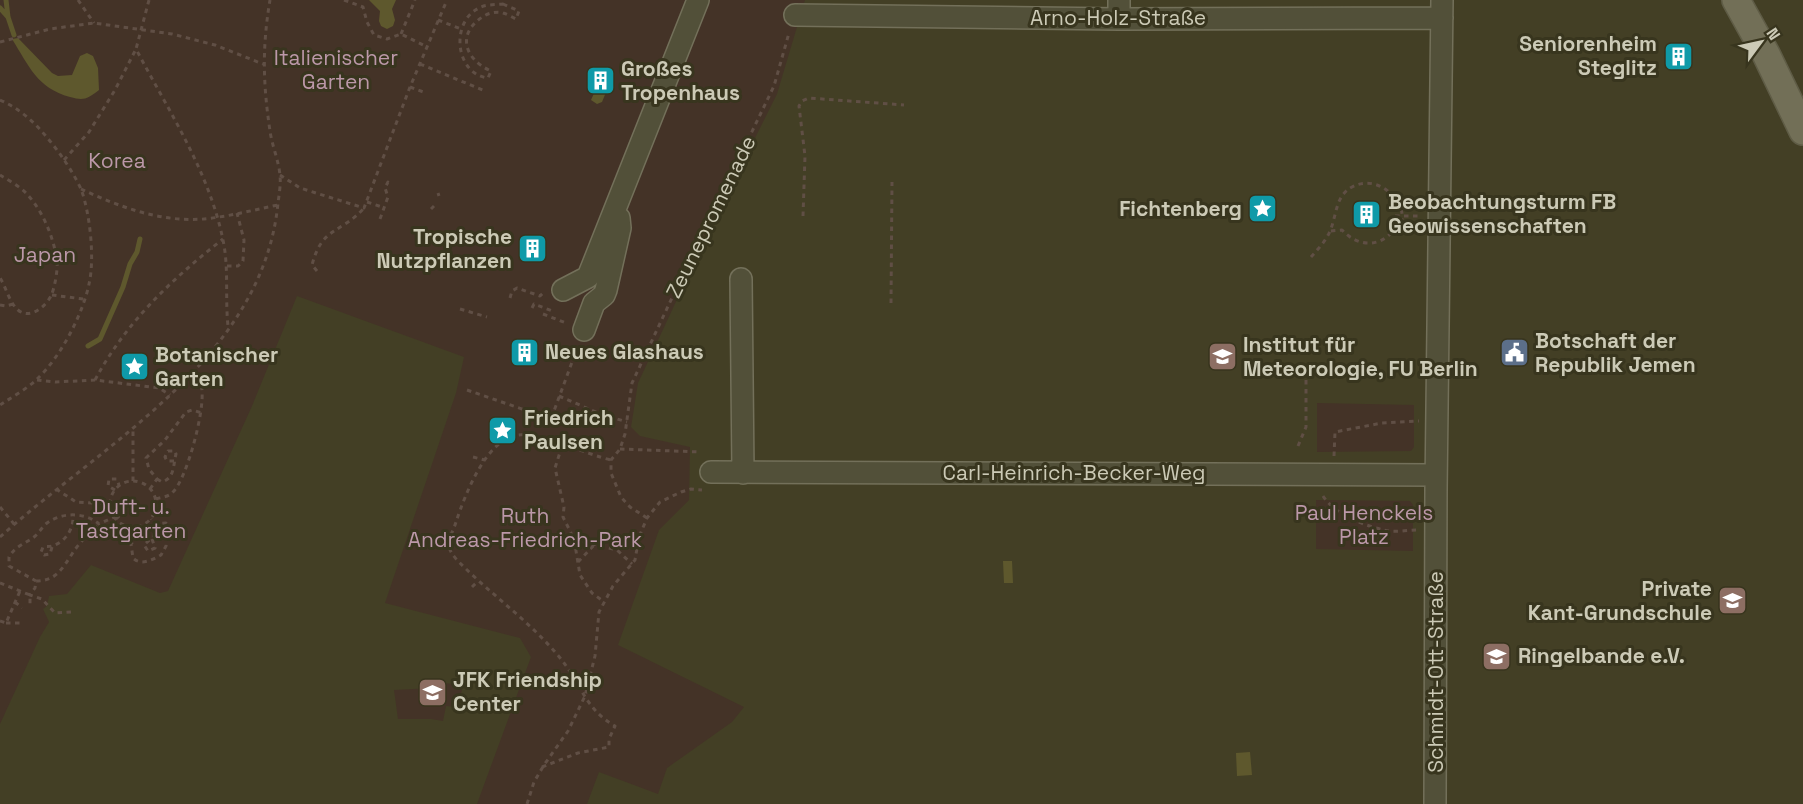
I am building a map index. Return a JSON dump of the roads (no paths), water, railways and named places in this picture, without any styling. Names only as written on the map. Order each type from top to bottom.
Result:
[{"type":"main road","points":[[1738,1],[1803,131]]},
{"type":"street","points":[[554,291],[588,277],[698,0]]},
{"type":"street","name":"Arno-Holz-Straße","points":[[795,15],[1119,9],[1442,9]]},
{"type":"street","name":"Schmidt-Ott-Straße","points":[[1435,804],[1436,475],[1442,9]]},
{"type":"street","points":[[575,326],[606,290],[620,228],[618,202]]},
{"type":"street","points":[[741,279],[743,473]]},
{"type":"street","name":"Carl-Heinrich-Becker-Weg","points":[[706,481],[743,473],[1436,475]]},
{"type":"waterway","points":[[6,0],[8,17],[14,35]]},
{"type":"waterway","points":[[0,8],[8,17]]},
{"type":"waterway","points":[[88,346],[100,339],[123,287],[140,239]]},
{"type":"place","name":"Seniorenheim Steglitz","points":[[1678,56]]},
{"type":"place","name":"Großes Tropenhaus","points":[[600,81]]},
{"type":"place","name":"Fichtenberg","points":[[1263,209]]},
{"type":"place","name":"Beobachtungsturm FB Geowissenschaften","points":[[1367,214]]},
{"type":"place","name":"Tropische Nutzpflanzen","points":[[533,249]]},
{"type":"place","name":"Neues Glashaus","points":[[524,352]]},
{"type":"place","name":"Botschaft der Republik Jemen","points":[[1514,353]]},
{"type":"place","name":"Institut für Meteorologie, FU Berlin","points":[[1222,357]]},
{"type":"place","name":"Botanischer Garten","points":[[134,367]]},
{"type":"place","name":"Friedrich Paulsen","points":[[503,430]]},
{"type":"place","name":"Private Kant-Grundschule","points":[[1733,601]]},
{"type":"place","name":"Ringelbande e.V.","points":[[1497,656]]},
{"type":"place","name":"JFK Friendship Center","points":[[432,692]]},
{"type":"park label","name":"Italienischer Garten","points":[[336,70]]},
{"type":"park label","name":"Korea","points":[[117,161]]},
{"type":"park label","name":"Japan","points":[[45,255]]},
{"type":"park label","name":"Duft- u. Tastgarten","points":[[131,519]]},
{"type":"park label","name":"Paul Henckels Platz","points":[[1364,525]]},
{"type":"park label","name":"Ruth Andreas-Friedrich-Park","points":[[525,528]]}]
